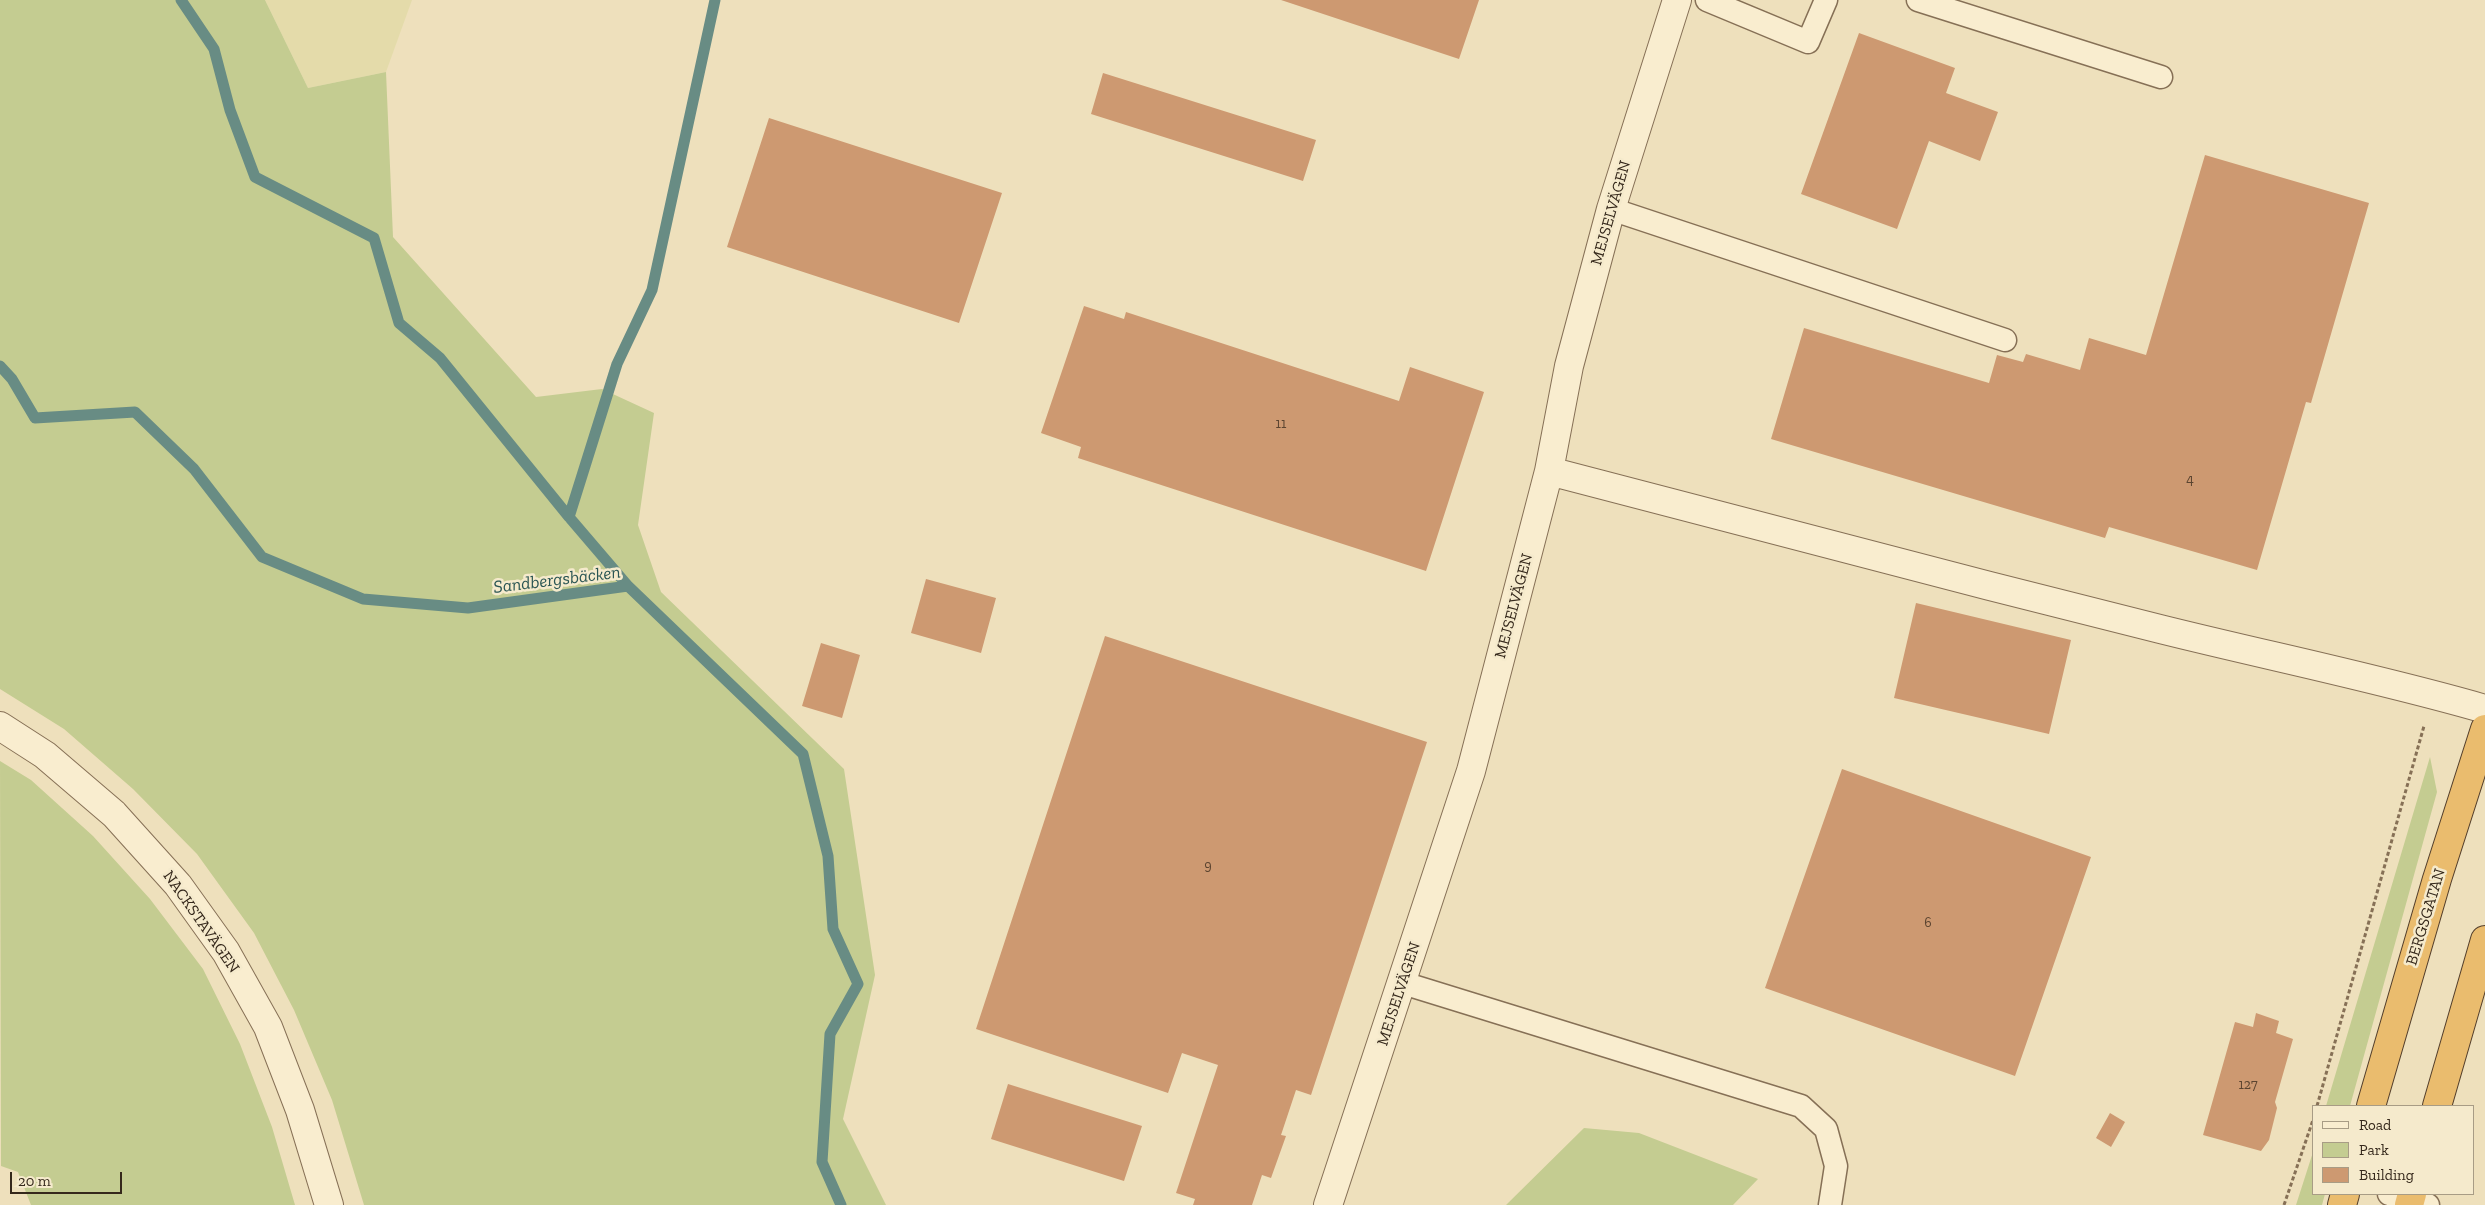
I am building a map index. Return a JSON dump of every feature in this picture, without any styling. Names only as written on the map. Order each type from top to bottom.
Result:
[{"type":"highway","name":"BERGSGATAN","points":[[2371,1105],[2437,880],[2485,729]]},
{"type":"highway","points":[[2437,1105],[2485,940]]},
{"type":"street","name":"MEJSELVÄGEN","points":[[1328,1205],[1403,983],[1471,771],[1550,471],[1570,366],[1611,209],[1676,0]]},
{"type":"street","points":[[1550,471],[1880,559],[2281,659],[2433,694],[2485,710]]},
{"type":"street","name":"NACKSTAVÄGEN","points":[[0,726],[45,755],[114,814],[178,885],[226,952],[268,1027],[300,1110],[330,1205]]},
{"type":"lane","points":[[1707,0],[1808,42],[1826,0]]},
{"type":"lane","points":[[1918,0],[2161,77]]},
{"type":"lane","points":[[1611,209],[2005,340]]},
{"type":"lane","points":[[1403,983],[1801,1106],[1826,1129],[1836,1166],[1830,1205]]},
{"type":"path","points":[[2317,1105],[2433,694]]},
{"type":"path","points":[[2284,1205],[2312,1124]]},
{"type":"shaded area","points":[[265,0],[412,0],[386,72],[308,88]]},
{"type":"green space","points":[[0,0],[265,0],[308,88],[386,72],[393,237],[536,397],[602,389],[654,413],[638,525],[661,592],[844,769],[875,975],[843,1119],[886,1205],[364,1205],[332,1100],[294,1010],[254,933],[197,854],[133,789],[64,729],[0,689]]},
{"type":"green space","points":[[2430,757],[2437,792],[2350,1105],[2326,1105]]},
{"type":"green space","points":[[0,761],[31,780],[93,836],[150,899],[203,969],[240,1044],[272,1127],[295,1205],[31,1205],[18,1172],[1,1166]]},
{"type":"green space","points":[[1584,1128],[1639,1133],[1758,1179],[1733,1205],[1506,1205]]},
{"type":"green space","points":[[2312,1155],[2312,1195],[2325,1195],[2322,1205],[2296,1205]]},
{"type":"building","points":[[1281,0],[1479,0],[1459,59]]},
{"type":"building","points":[[1859,33],[1955,68],[1946,93],[1998,112],[1980,161],[1929,141],[1897,229],[1801,194]]},
{"type":"building","points":[[1103,73],[1316,140],[1303,181],[1091,114]]},
{"type":"building","points":[[769,118],[1002,193],[959,323],[727,247]]},
{"type":"building","points":[[2205,155],[2369,203],[2311,403],[2306,402],[2257,570],[2109,527],[2105,538],[1771,439],[1804,328],[1989,383],[1997,355],[2023,362],[2026,354],[2080,370],[2089,338],[2146,355]]},
{"type":"building","points":[[1084,306],[1124,319],[1126,312],[1399,401],[1410,367],[1484,392],[1426,571],[1078,458],[1081,447],[1041,433]]},
{"type":"building","points":[[926,579],[996,598],[981,653],[911,633]]},
{"type":"building","points":[[1916,603],[2071,640],[2049,734],[1894,698]]},
{"type":"building","points":[[1105,636],[1427,742],[1311,1095],[1296,1090],[1281,1135],[1286,1136],[1271,1178],[1262,1175],[1252,1205],[1193,1205],[1195,1199],[1176,1193],[1218,1065],[1182,1053],[1168,1093],[976,1029]]},
{"type":"building","points":[[821,643],[860,655],[842,718],[802,706]]},
{"type":"building","points":[[1842,769],[2091,857],[2015,1076],[1765,988]]},
{"type":"building","points":[[2256,1013],[2279,1021],[2276,1033],[2293,1039],[2275,1102],[2277,1108],[2269,1140],[2261,1151],[2203,1135],[2235,1022],[2253,1027]]},
{"type":"building","points":[[1008,1084],[1142,1126],[1124,1181],[991,1139]]},
{"type":"building","points":[[2110,1113],[2125,1122],[2111,1147],[2096,1138]]},
{"type":"waterway","points":[[181,0],[214,49],[230,110],[255,177],[374,238],[399,323],[440,358],[569,517],[628,586]]},
{"type":"waterway","points":[[569,517],[617,364],[652,290],[715,0]]},
{"type":"waterway","name":"Sandbergsbäcken","points":[[0,366],[12,379],[35,418],[135,412],[194,469],[262,557],[363,599],[468,608],[628,586],[803,754],[828,856],[833,929],[858,984],[830,1034],[822,1162],[841,1205]]}]
